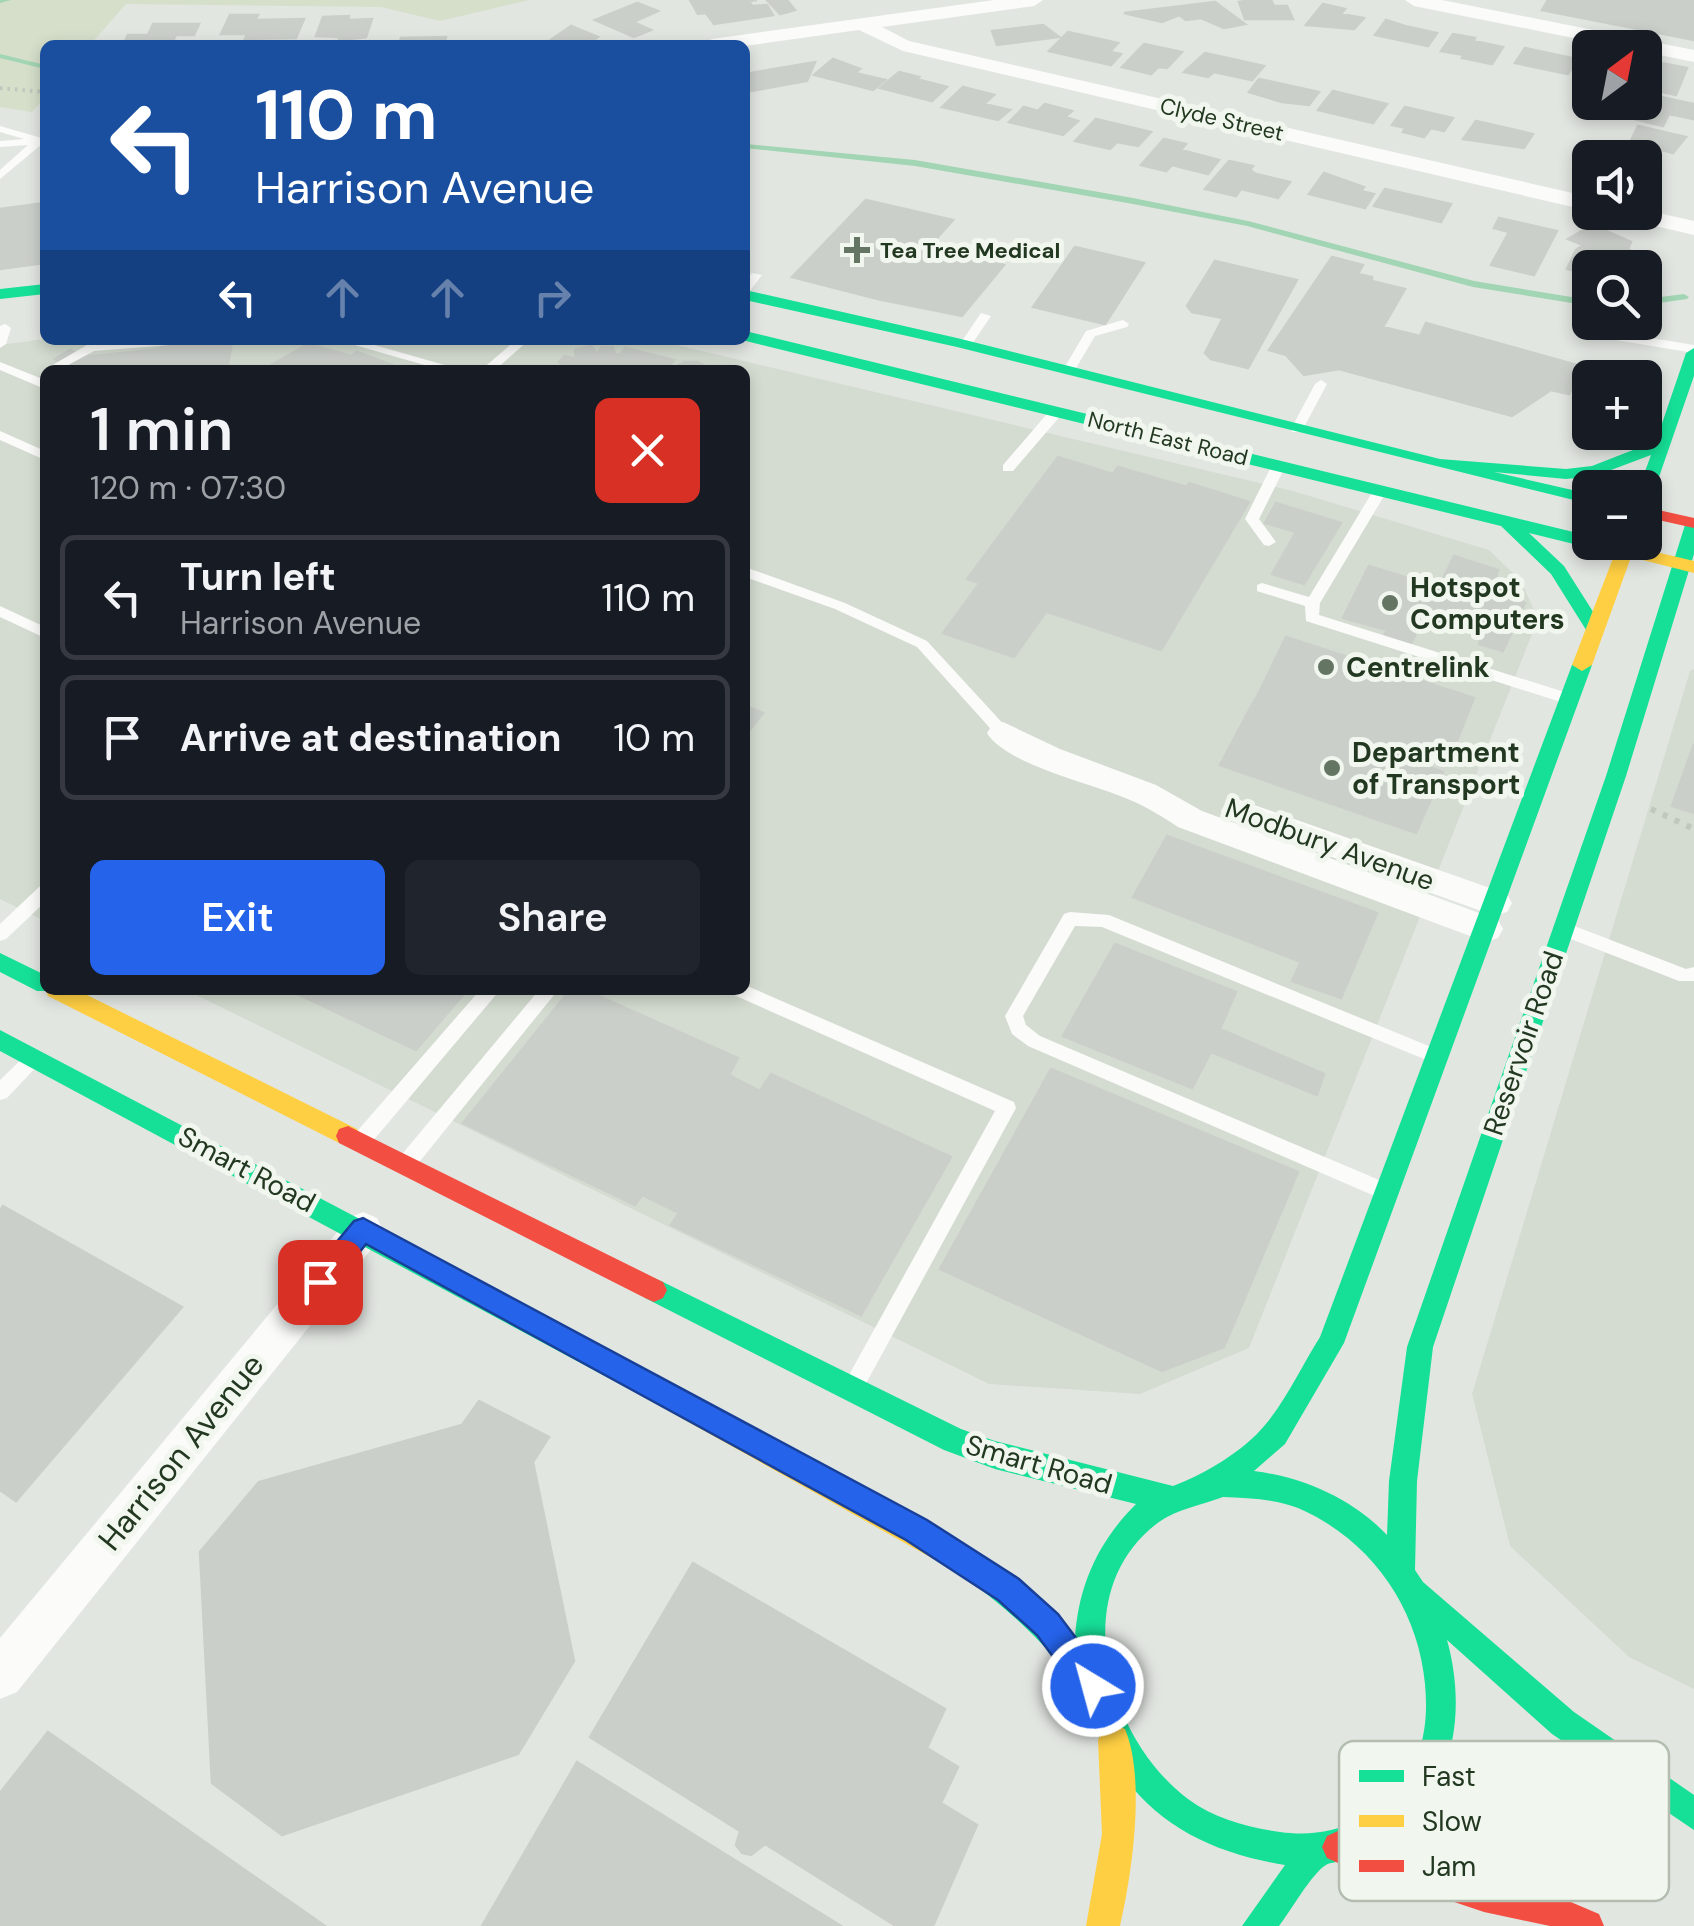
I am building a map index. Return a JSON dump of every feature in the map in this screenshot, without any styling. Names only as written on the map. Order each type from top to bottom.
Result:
[{"type":"main road","name":"North East Road","points":[[750,287],[1407,457],[1572,495]]},
{"type":"main road","points":[[0,294],[40,289]]},
{"type":"main road","points":[[2,334],[32,325]]},
{"type":"main road","name":"North East Road","points":[[750,337],[1572,538]]},
{"type":"main road","points":[[1655,470],[1694,351]]},
{"type":"main road","points":[[1407,457],[1566,474],[1595,471],[1665,443]]},
{"type":"main road","points":[[1662,516],[1694,524]]},
{"type":"main road","points":[[1508,523],[1558,570],[1596,628]]},
{"type":"main road","name":"Reservoir Road","points":[[1406,1579],[1403,1481],[1420,1347],[1651,663],[1688,565],[1694,524]]},
{"type":"main road","name":"North East Road","points":[[1662,557],[1688,565]]},
{"type":"main road","points":[[1339,1854],[1327,1850],[1277,1853],[1238,1845],[1166,1804],[1114,1740],[1093,1686],[1088,1618],[1095,1588],[1123,1535],[1143,1514],[1251,1457],[1276,1435],[1330,1343],[1389,1193],[1621,560]]},
{"type":"main road","points":[[1651,663],[1678,645]]},
{"type":"main road","points":[[0,962],[40,982]]},
{"type":"main road","name":"Smart Road","points":[[66,995],[954,1440],[995,1455],[1168,1498]]},
{"type":"main road","name":"Smart Road","points":[[0,1040],[363,1230],[916,1530],[1008,1589],[1047,1625],[1093,1686]]},
{"type":"main road","points":[[1200,1487],[1247,1484],[1295,1492],[1342,1516],[1363,1531],[1406,1579],[1562,1723],[1588,1741]]},
{"type":"main road","points":[[1406,1579],[1430,1628],[1441,1670],[1438,1741]]},
{"type":"main road","points":[[1103,1926],[1111,1902],[1120,1833],[1121,1799],[1114,1740]]},
{"type":"main road","points":[[1669,1797],[1694,1814]]},
{"type":"main road","points":[[1259,1926],[1327,1850],[1339,1844]]},
{"type":"main road","points":[[1512,1901],[1552,1910],[1588,1926]]},
{"type":"street","points":[[747,40],[1034,0]]},
{"type":"street","points":[[1414,0],[1694,56]]},
{"type":"street","name":"Clyde Street","points":[[858,24],[904,45],[1572,200]]},
{"type":"street","points":[[1662,220],[1694,228]]},
{"type":"street","name":"Modbury Avenue","points":[[1003,733],[1027,749],[1164,798],[1190,819],[1490,916]]},
{"type":"street","name":"Harrison Avenue","points":[[0,1675],[363,1230]]},
{"type":"lane","points":[[0,128],[40,141]]},
{"type":"lane","points":[[0,144],[40,142]]},
{"type":"lane","points":[[0,176],[40,144]]},
{"type":"lane","points":[[966,344],[985,316]]},
{"type":"lane","points":[[1069,370],[1090,334],[1123,324]]},
{"type":"lane","points":[[1635,340],[1694,351]]},
{"type":"lane","points":[[63,365],[91,348],[125,345]]},
{"type":"lane","points":[[358,345],[436,365]]},
{"type":"lane","points":[[493,365],[517,345]]},
{"type":"lane","points":[[0,366],[40,376]]},
{"type":"lane","points":[[1297,429],[1321,384]]},
{"type":"lane","points":[[1008,468],[1057,411]]},
{"type":"lane","points":[[0,435],[40,454]]},
{"type":"lane","points":[[1269,542],[1252,520],[1279,465]]},
{"type":"lane","points":[[1380,491],[1313,604],[1311,618],[1569,699]]},
{"type":"lane","name":"Modbury Avenue","points":[[750,574],[840,606],[922,644],[1003,733]]},
{"type":"lane","points":[[1262,588],[1313,604]]},
{"type":"lane","points":[[0,611],[40,630]]},
{"type":"lane","points":[[0,934],[40,897]]},
{"type":"lane","points":[[1389,1193],[1034,1042],[1018,1029],[1014,1016],[1070,918],[1086,918],[1104,920],[1439,1058]]},
{"type":"lane","points":[[1563,928],[1684,976],[1694,974]]},
{"type":"lane","points":[[750,994],[1007,1108],[852,1390]]},
{"type":"lane","points":[[360,1143],[487,995]]},
{"type":"lane","points":[[404,1165],[545,995]]},
{"type":"lane","points":[[0,1092],[34,1058]]},
{"type":"path","points":[[0,88],[40,92]]},
{"type":"path","points":[[1646,806],[1694,829]]},
{"type":"shaded area","points":[[40,340],[40,345],[677,345],[1293,491],[1489,550],[1521,581],[1538,619],[1249,1348],[1140,1394],[989,1384],[196,995],[750,995],[750,365],[40,365],[40,919],[0,899],[0,345]]},
{"type":"shaded area","points":[[1694,669],[1694,1689],[1629,1657],[1510,1546],[1472,1394],[1690,671]]},
{"type":"green space","points":[[0,0],[529,0],[440,21],[381,7],[126,4],[94,40],[40,40],[40,103],[32,112],[0,107]]},
{"type":"building","points":[[690,0],[757,0],[749,1],[752,6],[767,5],[773,15],[714,24],[706,13],[698,14]]},
{"type":"building","points":[[767,0],[787,0],[795,10],[780,14]]},
{"type":"building","points":[[1271,0],[1274,6],[1287,6],[1293,19],[1245,19],[1239,2]]},
{"type":"building","points":[[1548,0],[1694,0],[1694,40],[1662,34],[1662,30],[1643,30],[1542,10]]},
{"type":"building","points":[[1215,2],[1245,24],[1224,28],[1201,18],[1186,20],[1179,15],[1162,22],[1124,13]]},
{"type":"building","points":[[637,3],[658,11],[633,22],[651,30],[634,37],[595,20]]},
{"type":"building","points":[[1323,4],[1345,9],[1341,14],[1364,18],[1354,29],[1306,25]]},
{"type":"building","points":[[230,15],[258,15],[255,20],[304,19],[296,38],[245,39],[247,34],[221,34]]},
{"type":"building","points":[[349,16],[348,20],[372,19],[366,37],[339,40],[340,37],[316,36],[323,17]]},
{"type":"building","points":[[1386,20],[1437,33],[1428,46],[1375,35]]},
{"type":"building","points":[[153,24],[199,24],[194,35],[176,35],[174,40],[126,40],[128,35],[148,35]]},
{"type":"building","points":[[1043,25],[1059,37],[997,45],[992,31]]},
{"type":"building","points":[[571,26],[598,37],[593,40],[551,40]]},
{"type":"building","points":[[1068,32],[1118,43],[1110,52],[1121,54],[1111,65],[1049,51]]},
{"type":"building","points":[[1453,34],[1503,47],[1492,64],[1462,58],[1464,55],[1441,51]]},
{"type":"building","points":[[446,37],[445,40],[401,38]]},
{"type":"building","points":[[1144,44],[1182,52],[1167,68],[1158,67],[1151,74],[1122,67]]},
{"type":"building","points":[[1525,48],[1572,58],[1568,74],[1515,63]]},
{"type":"building","points":[[1205,53],[1264,66],[1252,80],[1214,72],[1208,77],[1184,72]]},
{"type":"building","points":[[833,59],[860,69],[855,73],[885,80],[873,90],[814,75]]},
{"type":"building","points":[[815,62],[807,81],[750,91],[750,73]]},
{"type":"building","points":[[1662,63],[1687,68],[1676,95],[1662,92]]},
{"type":"building","points":[[899,72],[947,87],[932,101],[880,88]]},
{"type":"building","points":[[1259,79],[1319,92],[1309,105],[1282,102],[1249,92]]},
{"type":"building","points":[[963,87],[994,95],[984,104],[1010,110],[998,120],[942,107]]},
{"type":"building","points":[[1333,91],[1387,104],[1373,123],[1318,110]]},
{"type":"building","points":[[1662,97],[1694,104],[1693,119],[1669,114],[1663,126],[1638,120],[1662,120]]},
{"type":"building","points":[[1045,104],[1072,111],[1065,117],[1078,121],[1063,135],[1009,122],[1024,107],[1038,111]]},
{"type":"building","points":[[1405,107],[1453,118],[1444,131],[1431,128],[1424,137],[1392,125]]},
{"type":"building","points":[[1096,119],[1151,132],[1138,146],[1117,142],[1110,149],[1075,141]]},
{"type":"building","points":[[1476,121],[1533,134],[1524,148],[1463,139]]},
{"type":"building","points":[[1638,126],[1686,137],[1673,153],[1662,150],[1662,140],[1631,140]]},
{"type":"building","points":[[1164,139],[1186,144],[1181,150],[1219,160],[1208,174],[1172,165],[1166,171],[1141,165]]},
{"type":"building","points":[[1229,161],[1253,166],[1250,170],[1256,174],[1290,182],[1278,198],[1241,189],[1236,196],[1205,189]]},
{"type":"building","points":[[1324,173],[1374,194],[1365,208],[1309,194]]},
{"type":"building","points":[[1385,189],[1451,204],[1441,222],[1374,206]]},
{"type":"building","points":[[866,200],[953,220],[882,300],[792,277]]},
{"type":"building","points":[[40,204],[40,264],[0,269],[0,209]]},
{"type":"building","points":[[1499,218],[1557,231],[1534,275],[1491,265],[1509,232],[1494,228]]},
{"type":"building","points":[[1583,230],[1603,230],[1631,242],[1630,250],[1576,250],[1583,245],[1568,239]]},
{"type":"building","points":[[930,245],[1004,265],[962,316],[882,300]]},
{"type":"building","points":[[1075,247],[1144,263],[1105,324],[1033,307]]},
{"type":"building","points":[[1332,257],[1363,265],[1358,274],[1372,277],[1372,281],[1405,289],[1383,327],[1420,336],[1426,323],[1572,364],[1572,387],[1569,394],[1551,390],[1512,416],[1339,369],[1304,375],[1286,355],[1269,350]]},
{"type":"building","points":[[1215,261],[1297,280],[1248,368],[1211,359],[1205,353],[1223,318],[1192,312],[1187,306]]},
{"type":"building","points":[[161,345],[231,345],[228,364],[219,365],[66,365],[55,359],[70,350],[84,357],[160,349]]},
{"type":"building","points":[[312,345],[351,356],[357,352],[392,365],[272,365]]},
{"type":"building","points":[[591,346],[597,354],[602,347],[613,347],[615,354],[620,355],[625,348],[674,360],[670,365],[559,362],[565,356],[576,359],[575,350]]},
{"type":"building","points":[[1058,457],[1113,474],[1118,467],[1187,487],[1189,483],[1249,502],[1161,650],[976,588],[980,583],[967,579]]},
{"type":"building","points":[[1276,503],[1341,523],[1304,584],[1272,574],[1296,532],[1265,523]]},
{"type":"building","points":[[1454,556],[1498,570],[1494,583],[1518,591],[1515,598],[1525,603],[1503,651],[1479,644],[1482,637],[1424,619]]},
{"type":"building","name":"Hotspot Computers","points":[[1369,566],[1437,587],[1411,644],[1384,636],[1387,630],[1343,618]]},
{"type":"building","points":[[976,588],[1046,612],[1014,657],[943,633]]},
{"type":"building","name":"Centrelink","points":[[1286,637],[1474,698],[1452,753],[1429,746],[1425,756],[1256,699]]},
{"type":"building","name":"Department of Transport","points":[[1255,699],[1425,756],[1421,764],[1443,772],[1416,833],[1220,765]]},
{"type":"building","points":[[750,708],[763,713],[750,730]]},
{"type":"building","points":[[1694,744],[1694,813],[1672,806]]},
{"type":"building","points":[[1167,836],[1377,913],[1341,998],[1292,981],[1301,962],[1133,897]]},
{"type":"building","points":[[1115,944],[1236,992],[1220,1029],[1324,1074],[1317,1095],[1211,1052],[1192,1088],[1063,1036]]},
{"type":"building","points":[[300,995],[463,995],[416,1050]]},
{"type":"building","points":[[566,995],[596,995],[738,1058],[729,1075],[760,1091],[771,1074],[951,1157],[861,1315],[671,1225],[679,1213],[642,1195],[635,1205],[463,1123]]},
{"type":"building","points":[[1051,1069],[1298,1172],[1224,1347],[1162,1371],[940,1269]]},
{"type":"building","points":[[3,1206],[182,1307],[16,1501],[0,1490]]},
{"type":"building","points":[[479,1401],[549,1437],[533,1462],[574,1661],[518,1754],[282,1835],[212,1783],[200,1552],[259,1482],[462,1425]]},
{"type":"building","points":[[693,1563],[945,1709],[927,1748],[958,1767],[941,1803],[977,1825],[933,1926],[896,1926],[765,1844],[751,1855],[742,1853],[736,1845],[740,1831],[590,1737]]},
{"type":"building","points":[[48,1732],[325,1926],[0,1926],[0,1793]]},
{"type":"building","points":[[577,1762],[841,1926],[482,1926]]},
{"type":"waterway","points":[[0,1],[7,0]]},
{"type":"waterway","points":[[0,56],[40,66]]},
{"type":"waterway","points":[[750,146],[915,163],[1133,201],[1248,224],[1473,284],[1572,300]]},
{"type":"waterway","points":[[1662,300],[1684,297]]},
{"type":"traffic: fast","points":[[0,294],[40,290]]},
{"type":"traffic: fast","points":[[750,296],[957,343],[1572,495]]},
{"type":"traffic: fast","points":[[750,337],[1572,538]]},
{"type":"traffic: fast","points":[[1654,470],[1694,353]]},
{"type":"traffic: fast","points":[[1446,462],[1566,474],[1595,471],[1665,443]]},
{"type":"traffic: fast","points":[[1509,524],[1558,570],[1595,629]]},
{"type":"traffic: fast","points":[[1400,1571],[1403,1481],[1420,1347],[1616,776],[1694,525]]},
{"type":"traffic: fast","points":[[1204,1485],[1251,1457],[1275,1435],[1331,1343],[1582,665]]},
{"type":"traffic: fast","points":[[0,962],[40,982]]},
{"type":"traffic: fast","points":[[0,1040],[641,1381]]},
{"type":"traffic: fast","points":[[654,1290],[954,1440],[995,1455],[1168,1498]]},
{"type":"traffic: fast","points":[[1223,1483],[1285,1490],[1305,1497],[1368,1536],[1393,1563],[1428,1627],[1438,1663],[1442,1699],[1438,1741]]},
{"type":"traffic: fast","points":[[1223,1483],[1148,1513],[1105,1567],[1093,1601],[1090,1637],[1094,1674],[1104,1710],[1141,1775],[1166,1801],[1202,1825],[1241,1840],[1284,1848],[1312,1850],[1339,1846]]},
{"type":"traffic: fast","points":[[971,1565],[1038,1620],[1093,1686]]},
{"type":"traffic: fast","points":[[1419,1595],[1563,1723],[1589,1741]]},
{"type":"traffic: fast","points":[[1669,1797],[1694,1814]]},
{"type":"traffic: fast","points":[[1259,1926],[1315,1852]]},
{"type":"traffic: slow","points":[[1662,559],[1694,567]]},
{"type":"traffic: slow","points":[[1582,665],[1621,560]]},
{"type":"traffic: slow","points":[[66,995],[348,1136]]},
{"type":"traffic: slow","points":[[641,1381],[916,1530],[971,1565]]},
{"type":"traffic: slow","points":[[1103,1926],[1118,1834],[1114,1740]]},
{"type":"traffic: jam","points":[[1662,516],[1694,523]]},
{"type":"traffic: jam","points":[[348,1136],[654,1290]]},
{"type":"traffic: jam","points":[[1508,1901],[1552,1910],[1587,1926]]},
{"type":"place","name":"Tea Tree Medical","points":[[857,250]]},
{"type":"place","name":"Hotspot Computers","points":[[1390,603]]},
{"type":"place","name":"Centrelink","points":[[1326,667]]},
{"type":"place","name":"Department of Transport","points":[[1332,768]]},
{"type":"route","points":[[320,1282],[363,1230],[916,1530],[1008,1589],[1047,1625],[1093,1686]]}]
